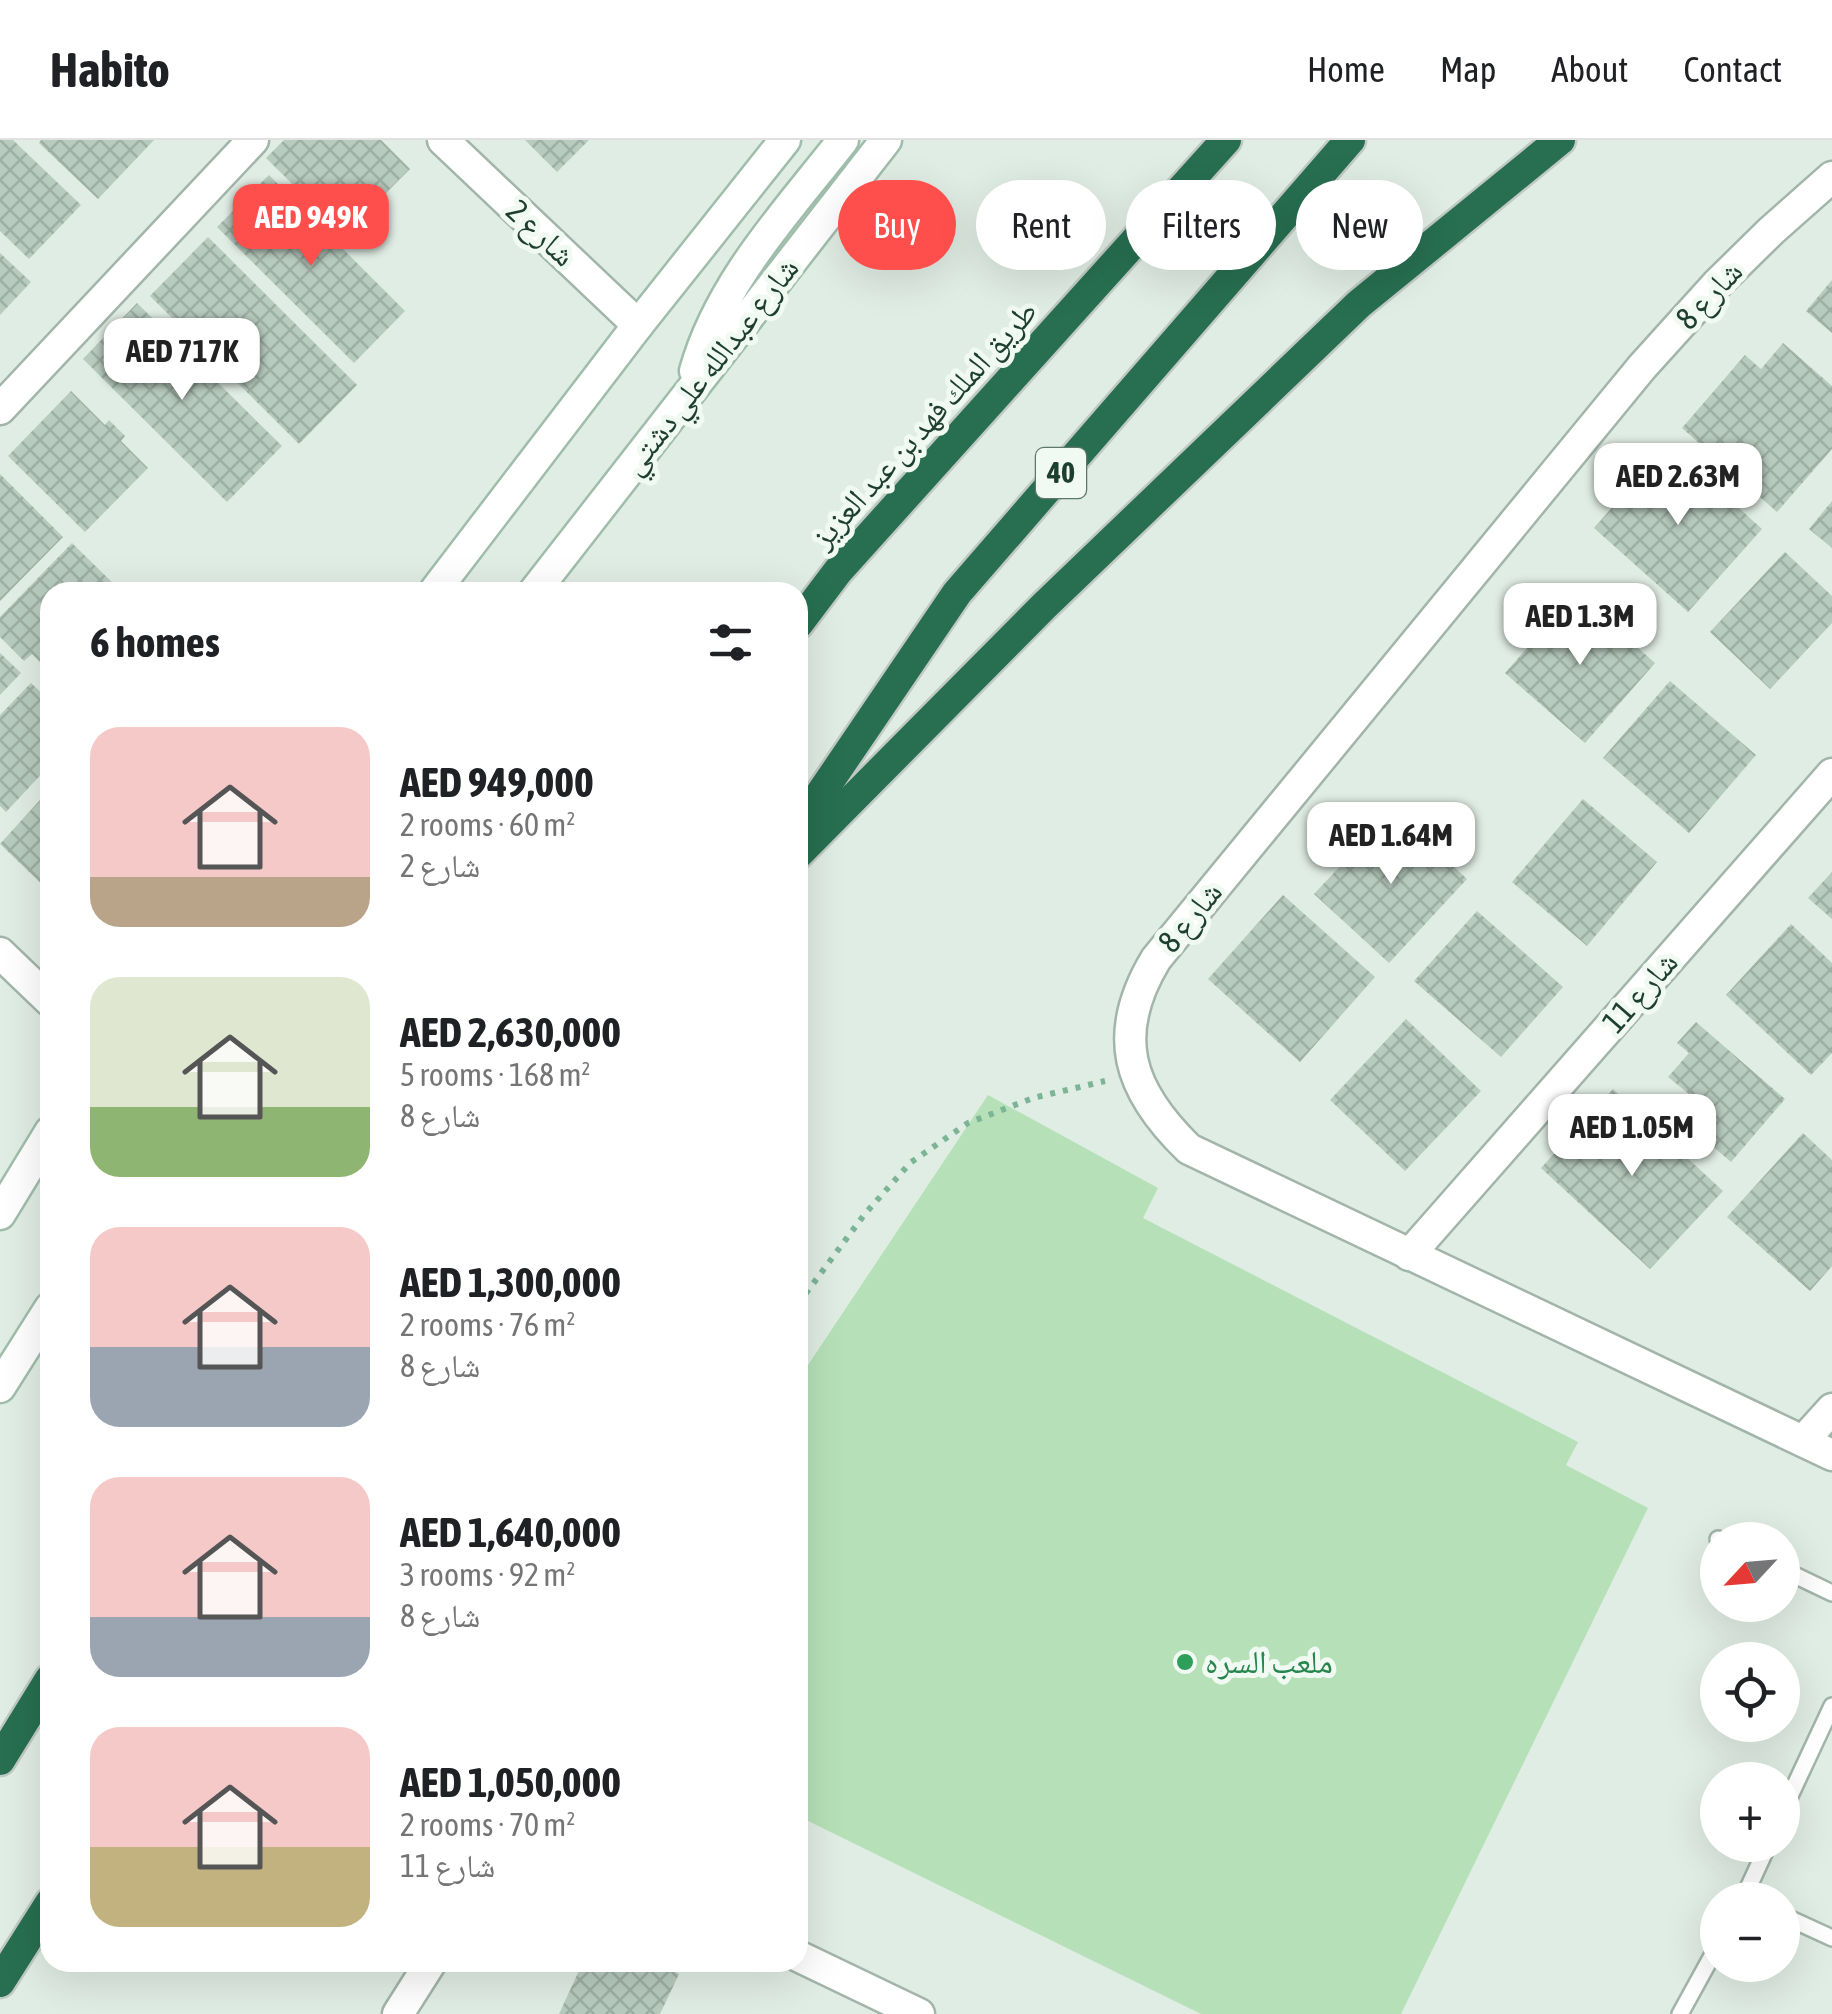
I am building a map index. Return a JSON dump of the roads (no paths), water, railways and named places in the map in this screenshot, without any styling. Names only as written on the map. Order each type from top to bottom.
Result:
[{"type":"highway","name":"طريق الملك فهد بن عبد العزيز","points":[[808,611],[838,572],[1226,140]]},
{"type":"highway","name":"40","points":[[808,812],[957,593],[1350,140]]},
{"type":"highway","points":[[808,844],[1044,606],[1359,304],[1560,140]]},
{"type":"highway","points":[[0,1760],[40,1694]]},
{"type":"highway","points":[[0,1982],[40,1919]]},
{"type":"street","points":[[0,409],[253,140]]},
{"type":"street","name":"شارع 2","points":[[443,140],[638,325]]},
{"type":"street","points":[[442,582],[785,140]]},
{"type":"street","points":[[688,394],[706,337],[741,272],[843,140]]},
{"type":"street","name":"شارع عبدالله علي دشتي","points":[[542,582],[886,140]]},
{"type":"street","name":"شارع 8","points":[[1832,177],[1717,284],[1642,367],[1156,959],[1133,1012],[1131,1056],[1135,1074],[1154,1111],[1188,1149],[1832,1455]]},
{"type":"street","name":"شارع 11","points":[[1409,1255],[1832,774]]},
{"type":"street","points":[[0,953],[40,991]]},
{"type":"street","points":[[0,1214],[40,1148]]},
{"type":"street","points":[[0,1387],[40,1324]]},
{"type":"street","points":[[1803,1442],[1832,1409]]},
{"type":"street","points":[[808,1961],[919,2014]]},
{"type":"street","points":[[398,2014],[425,1972]]},
{"type":"lane","points":[[1800,1577],[1832,1592]]},
{"type":"lane","points":[[1800,1774],[1832,1706]]},
{"type":"lane","points":[[1800,1923],[1832,1938]]},
{"type":"lane","points":[[1680,2014],[1700,1978]]},
{"type":"place","name":"ملعب السره","points":[[1185,1662]]}]
